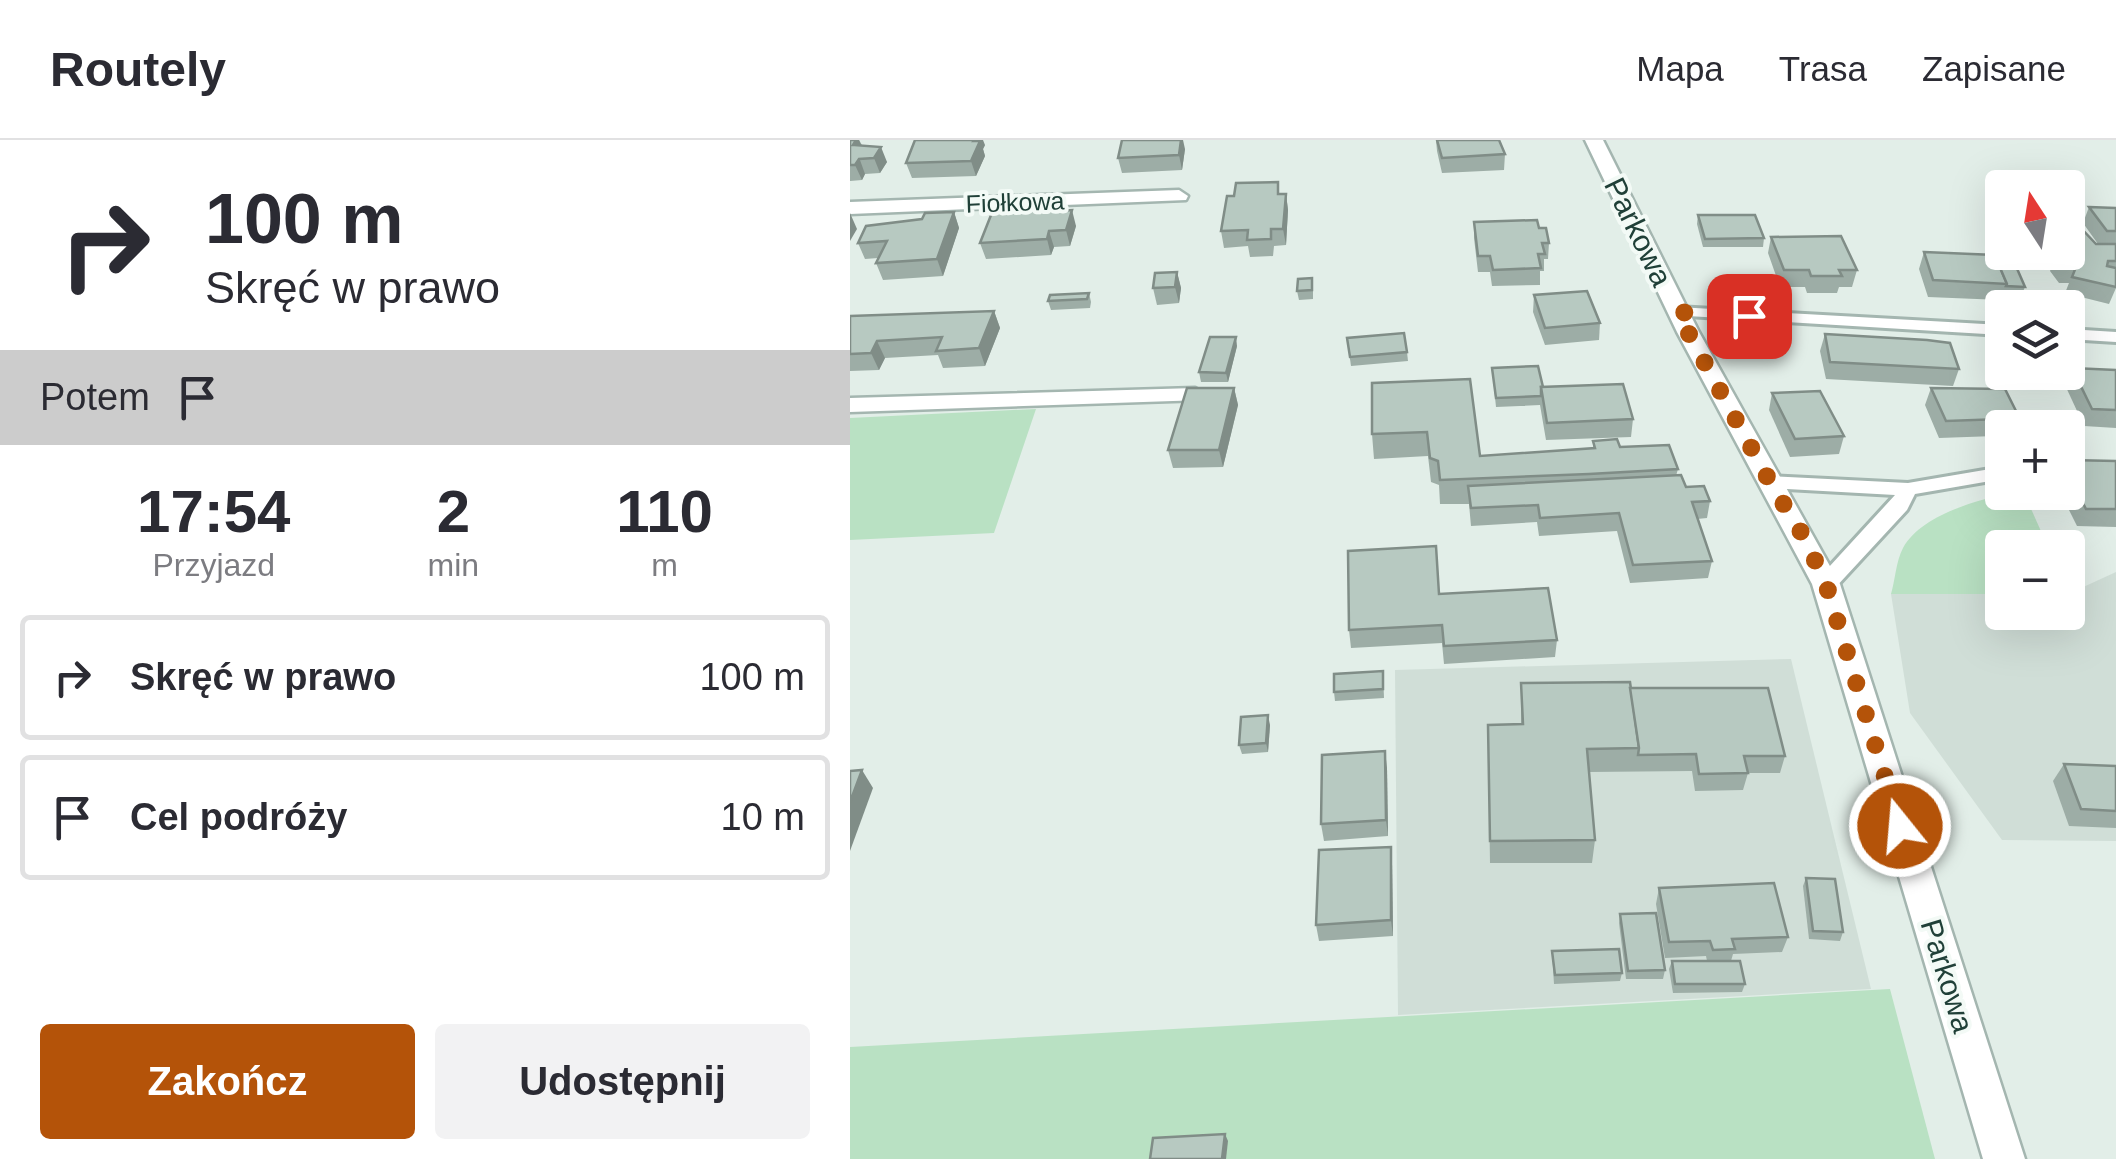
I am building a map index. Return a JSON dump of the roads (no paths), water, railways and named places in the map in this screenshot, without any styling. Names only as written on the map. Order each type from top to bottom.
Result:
[{"type":"street","name":"Parkowa","points":[[1594,140],[1677,312],[1804,537],[1826,584],[2004,1159]]},
{"type":"street","name":"Fiołkowa","points":[[850,208],[1179,196]]},
{"type":"street","points":[[850,405],[1195,395]]},
{"type":"lane","points":[[1677,312],[1985,329]]},
{"type":"lane","points":[[2085,335],[2116,337]]},
{"type":"lane","points":[[1770,482],[1908,489],[1985,476]]},
{"type":"lane","points":[[1826,584],[1900,505],[1908,489]]}]
